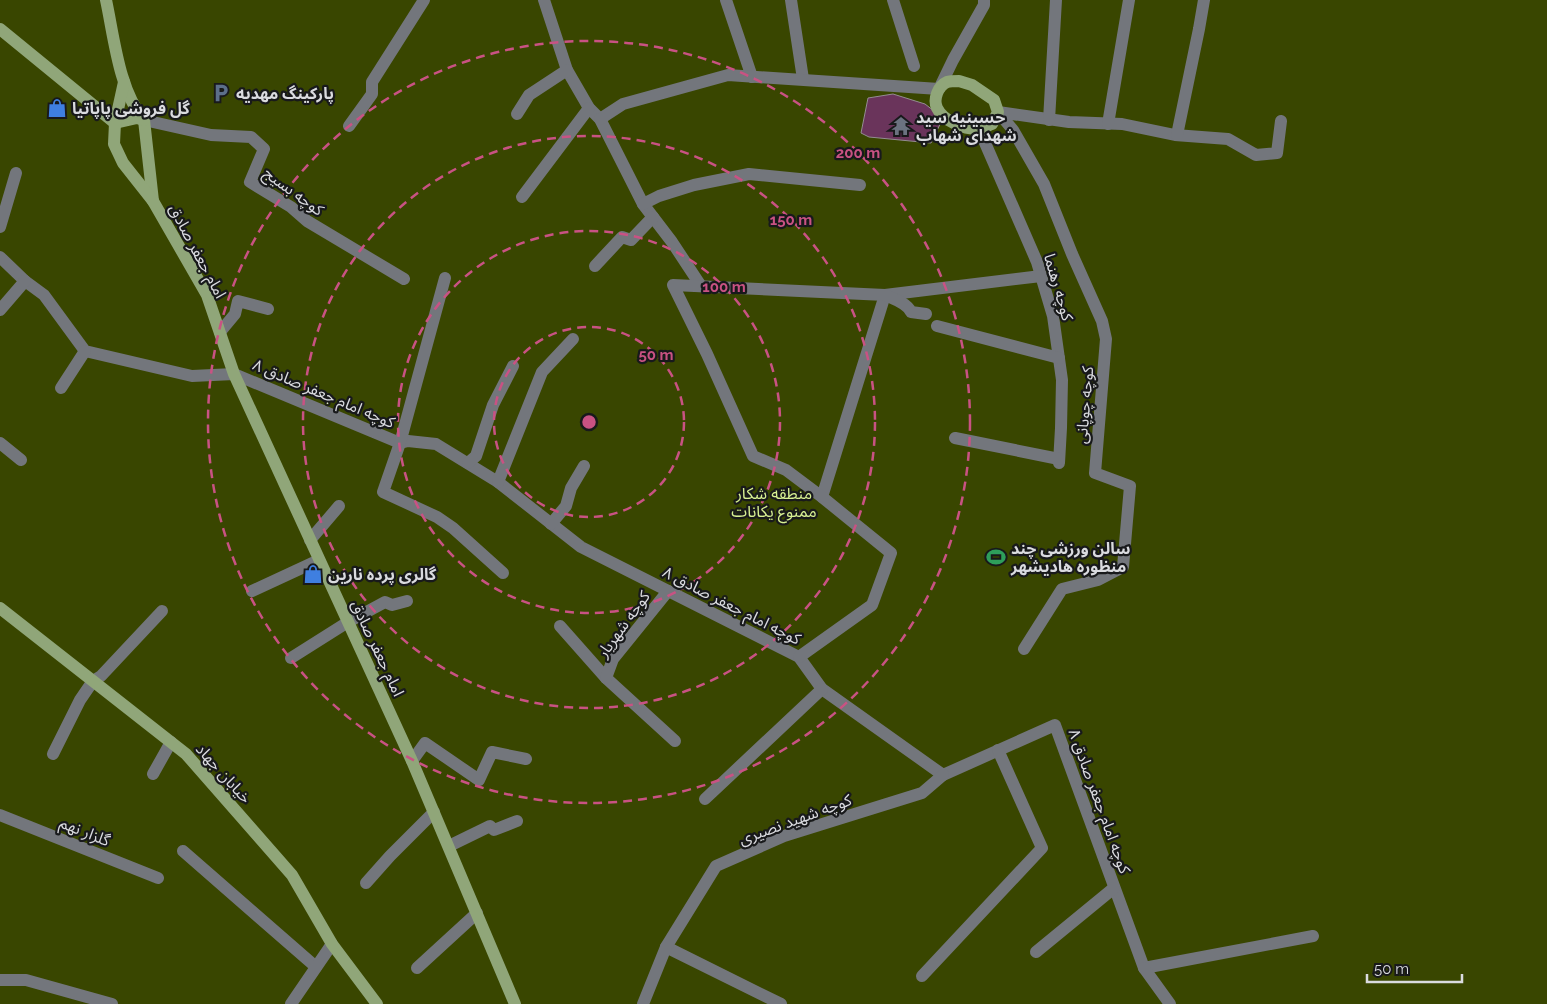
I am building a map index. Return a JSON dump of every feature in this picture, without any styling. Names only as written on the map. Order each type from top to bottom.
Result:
[{"type":"main road","points":[[106,0],[124,82],[139,114],[144,120],[152,201]]},
{"type":"main road","points":[[0,30],[115,123],[137,118],[144,120]]},
{"type":"main road","points":[[959,81],[972,85],[994,100],[998,112],[992,124],[979,129],[963,127],[948,119],[937,109],[935,99],[939,89],[948,82],[959,81]]},
{"type":"main road","name":"امام جعفر صادق","points":[[124,82],[115,123],[114,144],[124,163],[152,201],[207,295],[234,374],[412,761],[515,1004]]},
{"type":"main road","points":[[124,163],[140,171],[147,162],[147,157]]},
{"type":"main road","name":"خیابان جهاد","points":[[0,608],[186,754],[292,875],[332,944],[377,1004]]},
{"type":"street","points":[[348,126],[372,94],[372,82],[424,0]]},
{"type":"street","points":[[544,0],[567,70],[589,108],[600,119],[643,204],[672,242],[701,286]]},
{"type":"street","points":[[726,0],[752,77]]},
{"type":"street","points":[[790,0],[803,79]]},
{"type":"street","points":[[893,0],[914,66]]},
{"type":"street","points":[[600,119],[622,104],[728,75],[939,89],[952,60],[984,5],[984,0]]},
{"type":"street","points":[[1049,120],[1056,0]]},
{"type":"street","points":[[1108,124],[1129,0]]},
{"type":"street","points":[[1177,135],[1204,0]]},
{"type":"street","points":[[517,114],[529,95],[567,70]]},
{"type":"street","points":[[522,197],[589,108]]},
{"type":"street","points":[[998,112],[1049,120],[1122,124],[1177,135],[1228,139],[1256,155],[1277,153],[1281,121]]},
{"type":"street","name":"کوچه چوپانی","points":[[998,112],[1014,130],[1044,184],[1072,254],[1102,321],[1106,339],[1095,473],[1130,486],[1123,567],[1098,580],[1062,589],[1024,649]]},
{"type":"street","name":"کوچه بسیج","points":[[144,120],[211,135],[251,137],[264,150],[250,182],[291,207],[307,221],[404,279]]},
{"type":"street","name":"کوچه رهنما","points":[[955,438],[1059,461],[1062,380],[1053,316],[1036,262],[979,129]]},
{"type":"street","points":[[0,227],[16,173]]},
{"type":"street","points":[[643,204],[659,196],[694,185],[749,174],[860,185]]},
{"type":"street","points":[[595,266],[622,237],[631,240],[653,218]]},
{"type":"street","points":[[0,257],[44,295],[85,351],[192,376],[234,374]]},
{"type":"street","points":[[799,657],[872,605],[891,552],[786,470],[754,456],[673,285],[885,295],[1041,276]]},
{"type":"street","points":[[445,278],[400,443],[383,492],[437,517],[454,528],[503,573]]},
{"type":"street","points":[[0,310],[26,281]]},
{"type":"street","points":[[885,295],[896,299],[909,308],[911,312],[926,314]]},
{"type":"street","points":[[822,497],[885,295]]},
{"type":"street","points":[[220,332],[235,314],[238,302],[268,309]]},
{"type":"street","points":[[937,326],[1059,358]]},
{"type":"street","points":[[498,482],[542,372],[573,339]]},
{"type":"street","points":[[61,388],[85,351]]},
{"type":"street","points":[[468,463],[476,456],[493,405],[513,366]]},
{"type":"street","name":"کوچه امام جعفر صادق ۸","points":[[234,374],[400,443],[408,441],[436,444],[498,482],[581,547],[799,657],[822,689],[943,775],[1055,725],[1144,968],[1170,1004]]},
{"type":"street","points":[[0,443],[21,460]]},
{"type":"street","points":[[551,524],[566,506],[571,488],[584,466]]},
{"type":"street","points":[[310,540],[339,506]]},
{"type":"street","points":[[252,590],[319,560]]},
{"type":"street","name":"کوچه شهریار","points":[[606,678],[613,659],[668,591]]},
{"type":"street","points":[[291,658],[348,622],[385,602],[392,605],[408,601]]},
{"type":"street","points":[[53,754],[80,700],[93,681],[101,676],[162,612]]},
{"type":"street","points":[[560,626],[606,678],[675,741]]},
{"type":"street","points":[[705,799],[822,689]]},
{"type":"street","points":[[153,774],[171,742]]},
{"type":"street","points":[[412,761],[425,743],[479,780],[492,752],[526,759]]},
{"type":"street","points":[[922,976],[1042,848],[998,750]]},
{"type":"street","name":"کوچه شهید نصیری","points":[[643,1004],[666,947],[716,866],[784,836],[922,793],[943,775]]},
{"type":"street","points":[[366,883],[434,812]]},
{"type":"street","name":"گلزار نهم","points":[[0,815],[158,878]]},
{"type":"street","points":[[449,846],[490,826],[494,830],[517,821]]},
{"type":"street","points":[[183,851],[316,967]]},
{"type":"street","points":[[1036,952],[1114,888]]},
{"type":"street","points":[[417,968],[477,913]]},
{"type":"street","points":[[1144,968],[1313,936]]},
{"type":"street","points":[[291,1004],[332,944]]},
{"type":"street","points":[[666,947],[781,1004]]},
{"type":"street","points":[[0,980],[26,980],[81,1000],[112,1004]]},
{"type":"green space","name":"منطقه شکار ممنوع یکانات","points":[[0,0],[1547,0],[1547,1004],[0,1004]]},
{"type":"building","name":"حسینیه سید شهدای شهاب","points":[[893,94],[925,104],[943,118],[931,143],[869,137],[861,133],[868,98]]},
{"type":"place","name":"پارکینگ مهدیه","points":[[221,93]]},
{"type":"place","name":"گل فروشی پاپاتیا","points":[[57,108]]},
{"type":"place","name":"حسینیه سید شهدای شهاب","points":[[901,126]]},
{"type":"place","name":"سالن ورزشی چند منظوره هادیشهر","points":[[996,557]]},
{"type":"place","name":"گالری پرده نارین","points":[[313,574]]}]
